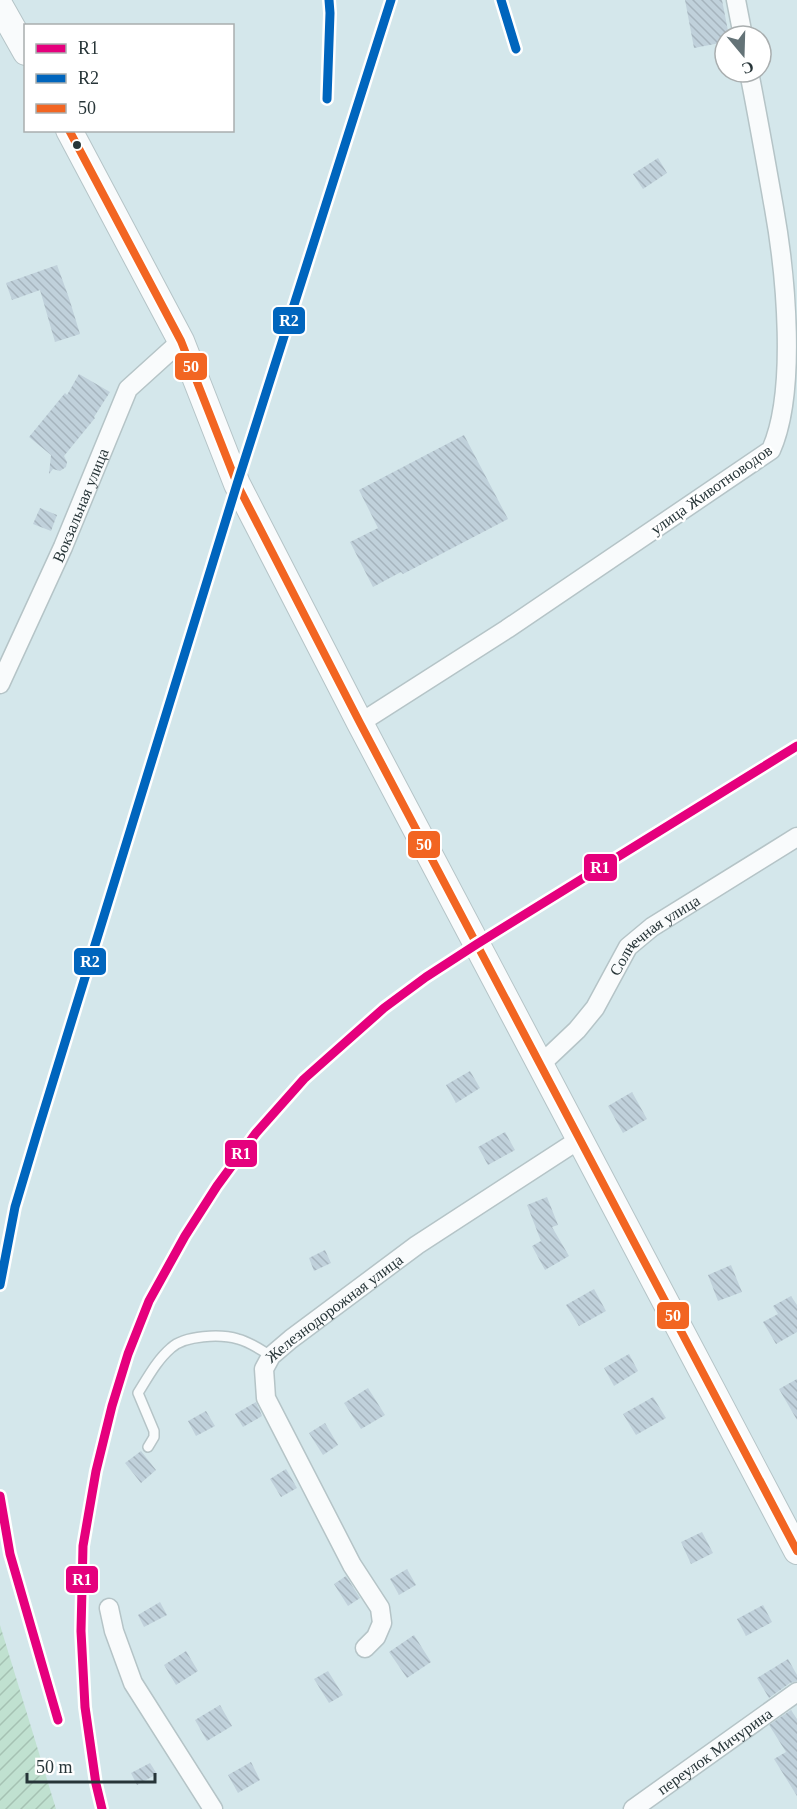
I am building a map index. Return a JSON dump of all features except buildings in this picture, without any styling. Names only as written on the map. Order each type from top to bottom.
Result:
[{"type":"main road","points":[[0,6],[24,48]]},
{"type":"main road","points":[[70,132],[181,341],[237,484],[360,723],[797,1551]]},
{"type":"street","points":[[736,0],[741,24]]},
{"type":"street","name":"улица Животноводов","points":[[360,723],[507,629],[771,450],[778,440],[789,408],[795,369],[792,303],[751,84]]},
{"type":"street","name":"Вокзальная улица","points":[[0,684],[63,547],[128,389],[181,341]]},
{"type":"street","name":"Солнечная улица","points":[[540,1065],[577,1030],[595,1008],[628,946],[652,927],[797,837]]},
{"type":"street","name":"Железнодорожная улица","points":[[365,1648],[376,1637],[382,1623],[380,1608],[352,1565],[266,1398],[264,1370],[271,1356],[291,1339],[417,1245],[580,1139]]},
{"type":"street","points":[[109,1608],[114,1632],[133,1683],[213,1809]]},
{"type":"street","name":"переулок Мичурина","points":[[633,1809],[797,1692]]},
{"type":"lane","points":[[148,1447],[154,1437],[154,1431],[138,1393],[158,1362],[172,1346],[192,1337],[237,1338],[271,1356]]},
{"type":"green space","points":[[0,1625],[56,1809],[0,1809]]},
{"type":"transit line","name":"R2","points":[[327,99],[329,0]]},
{"type":"transit line","name":"R2","points":[[0,1285],[15,1207],[38,1130],[237,484],[391,0]]},
{"type":"transit line","name":"R2","points":[[501,0],[516,49]]},
{"type":"transit line","name":"50","points":[[70,132],[181,341],[237,484],[360,723],[797,1551]]},
{"type":"transit line","name":"R1","points":[[102,1809],[96,1784],[85,1707],[81,1631],[83,1546],[96,1471],[128,1354],[149,1301],[185,1236],[217,1186],[256,1133],[304,1079],[384,1008],[477,944],[797,746]]},
{"type":"transit line","name":"R1","points":[[0,1496],[10,1554],[58,1720]]}]
